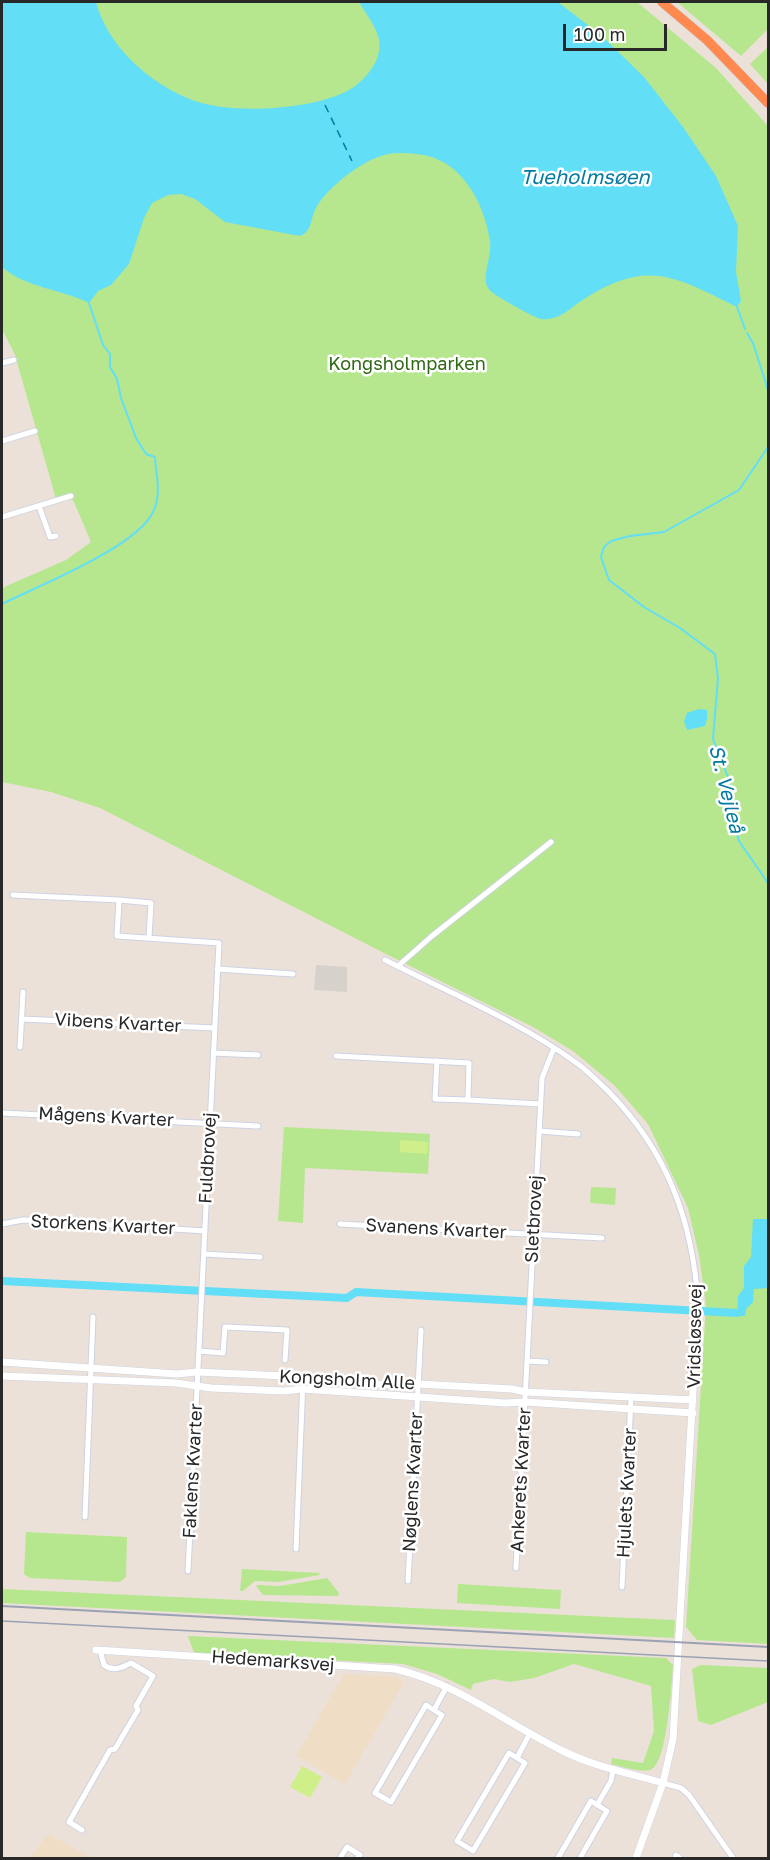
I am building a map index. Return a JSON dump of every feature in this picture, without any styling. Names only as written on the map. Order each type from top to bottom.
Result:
[{"type":"highway","points":[[662,2],[707,40],[768,103]]},
{"type":"street","points":[[2,363],[14,360]]},
{"type":"street","points":[[2,441],[34,431]]},
{"type":"street","points":[[2,517],[71,496]]},
{"type":"street","points":[[39,506],[50,537],[56,536]]},
{"type":"street","points":[[398,966],[432,936],[551,842]]},
{"type":"street","points":[[13,895],[119,900],[151,903],[149,938],[117,936],[119,900]]},
{"type":"street","name":"Fuldbrovej","points":[[149,938],[219,943],[197,1372]]},
{"type":"street","name":"Vridsløsevej","points":[[385,960],[513,1024],[554,1048],[590,1074],[624,1108],[643,1133],[665,1170],[678,1198],[688,1230],[695,1263],[698,1323],[673,1739],[663,1783],[636,1858]]},
{"type":"street","points":[[217,969],[293,974]]},
{"type":"street","points":[[21,1047],[23,992]]},
{"type":"street","name":"Vibens Kvarter","points":[[22,1019],[214,1028]]},
{"type":"street","name":"Sletbrovej","points":[[526,1392],[542,1078],[554,1048]]},
{"type":"street","points":[[213,1053],[258,1055]]},
{"type":"street","points":[[336,1056],[470,1063],[468,1100]]},
{"type":"street","points":[[437,1061],[435,1099],[540,1104]]},
{"type":"street","name":"Mågens Kvarter","points":[[2,1113],[258,1126]]},
{"type":"street","points":[[539,1131],[578,1134]]},
{"type":"street","name":"Storkens Kvarter","points":[[2,1224],[23,1220],[205,1231]]},
{"type":"street","name":"Svanens Kvarter","points":[[340,1224],[602,1238]]},
{"type":"street","points":[[204,1254],[260,1257]]},
{"type":"street","points":[[85,1517],[93,1317]]},
{"type":"street","points":[[199,1351],[223,1353],[225,1327],[287,1330],[285,1359]]},
{"type":"street","name":"Nøglens Kvarter","points":[[408,1581],[421,1330]]},
{"type":"street","points":[[528,1361],[546,1362]]},
{"type":"street","name":"Kongsholm Alle","points":[[2,1362],[177,1374],[197,1372],[285,1377],[303,1381],[418,1384],[693,1400]]},
{"type":"street","name":"Faklens Kvarter","points":[[188,1571],[197,1372]]},
{"type":"street","name":"Kongsholm Alle","points":[[2,1376],[176,1383],[284,1391],[302,1389],[417,1398],[525,1402],[693,1413]]},
{"type":"street","points":[[296,1549],[303,1381]]},
{"type":"street","name":"Ankerets Kvarter","points":[[516,1568],[526,1392]]},
{"type":"street","name":"Hjulets Kvarter","points":[[622,1587],[632,1398]]},
{"type":"street","points":[[82,1830],[69,1822],[110,1750],[115,1749],[138,1710],[136,1706],[153,1676],[131,1663],[119,1669],[108,1668],[104,1665],[98,1650]]},
{"type":"street","name":"Hedemarksvej","points":[[98,1650],[395,1669],[447,1686],[530,1734],[582,1760],[663,1783]]},
{"type":"street","points":[[434,1710],[447,1686]]},
{"type":"street","points":[[426,1705],[434,1710],[442,1714],[391,1802],[375,1793],[426,1705]]},
{"type":"street","points":[[517,1758],[530,1734]]},
{"type":"street","points":[[508,1753],[517,1758],[525,1763],[473,1851],[457,1841],[508,1753]]},
{"type":"street","points":[[597,1805],[611,1781],[613,1770]]},
{"type":"street","points":[[663,1783],[681,1788],[689,1795],[733,1858]]},
{"type":"street","points":[[558,1858],[591,1801],[607,1811],[580,1858]]},
{"type":"street","points":[[340,1858],[347,1847],[360,1855],[358,1858]]},
{"type":"street","points":[[675,1858],[676,1855],[680,1858]]},
{"type":"shaded area","points":[[316,965],[347,967],[347,992],[314,990]]},
{"type":"shaded area","points":[[344,1674],[397,1677],[404,1682],[345,1784],[296,1756]]},
{"type":"shaded area","points":[[48,1834],[92,1858],[30,1858]]},
{"type":"green space","name":"Kongsholmparken","points":[[2,2],[637,2],[716,68],[768,126],[768,1644],[697,1640],[686,1627],[706,1305],[699,1255],[688,1208],[648,1124],[615,1086],[573,1051],[533,1027],[100,808],[51,792],[2,782],[2,588],[66,560],[91,542],[73,500],[56,499],[15,355],[2,329]]},
{"type":"green space","points":[[677,2],[768,2],[768,29],[741,56]]},
{"type":"green space","points":[[768,47],[768,84],[750,64]]},
{"type":"green space","points":[[284,1127],[430,1134],[428,1174],[305,1168],[303,1223],[278,1221]]},
{"type":"green space","points":[[400,1140],[428,1142],[427,1154],[400,1152]]},
{"type":"green space","points":[[591,1187],[616,1188],[615,1205],[590,1203]]},
{"type":"green space","points":[[26,1532],[127,1537],[126,1577],[120,1582],[30,1578],[24,1574]]},
{"type":"green space","points":[[242,1569],[320,1573],[279,1582],[255,1581],[240,1591]]},
{"type":"green space","points":[[327,1578],[339,1593],[338,1596],[263,1595],[256,1586],[280,1586]]},
{"type":"green space","points":[[458,1584],[561,1590],[560,1609],[457,1603]]},
{"type":"green space","points":[[2,1589],[675,1620],[674,1638],[2,1603]]},
{"type":"green space","points":[[188,1636],[666,1658],[673,1665],[665,1737],[657,1763],[652,1769],[638,1770],[611,1764],[612,1758],[643,1763],[654,1731],[651,1686],[574,1664],[534,1678],[510,1682],[494,1679],[473,1684],[471,1690],[437,1674],[403,1664],[194,1653]]},
{"type":"green space","points":[[701,1665],[768,1668],[768,1702],[711,1725],[698,1721],[692,1669]]},
{"type":"green space","points":[[302,1766],[322,1777],[310,1798],[290,1787]]},
{"type":"water","name":"Tueholmsøen","points":[[2,2],[96,2],[110,34],[120,48],[132,62],[161,84],[176,93],[208,105],[249,109],[315,102],[349,90],[364,79],[378,57],[380,45],[373,25],[359,2],[558,2],[603,37],[644,77],[683,127],[716,176],[738,226],[736,272],[741,301],[737,307],[677,280],[660,276],[643,276],[624,279],[604,288],[558,317],[537,318],[497,296],[487,287],[490,241],[482,212],[468,184],[458,173],[433,157],[404,153],[394,153],[373,159],[344,178],[326,194],[315,210],[309,228],[300,236],[225,222],[195,199],[181,194],[168,195],[152,203],[144,218],[129,264],[111,285],[98,291],[89,303],[22,280],[2,267]]},
{"type":"water","points":[[699,709],[707,710],[705,726],[687,730],[684,721],[687,713]]},
{"type":"water","points":[[753,1219],[768,1219],[768,1288],[754,1289],[753,1302],[746,1309],[745,1316],[737,1316],[738,1296],[744,1288],[744,1266],[751,1257]]},
{"type":"waterway","points":[[2,604],[108,552],[128,539],[143,525],[156,505],[158,484],[155,457],[146,454],[136,438],[121,398],[117,379],[110,367],[110,354],[103,345],[89,303]]},
{"type":"waterway","points":[[737,307],[745,329]]},
{"type":"waterway","points":[[747,333],[753,343],[768,390]]},
{"type":"waterway","name":"St. Vejleå","points":[[768,447],[739,490],[664,532],[611,541],[604,547],[601,557],[609,580],[644,607],[680,628],[715,654],[718,678],[713,739],[728,777],[733,800],[730,811],[739,841],[768,883]]},
{"type":"waterway","points":[[2,1281],[347,1298],[356,1292],[737,1313]]},
{"type":"ferry route","points":[[325,105],[352,161]]},
{"type":"tram line","points":[[2,1621],[768,1661]]},
{"type":"railway","points":[[2,1606],[768,1647]]}]
